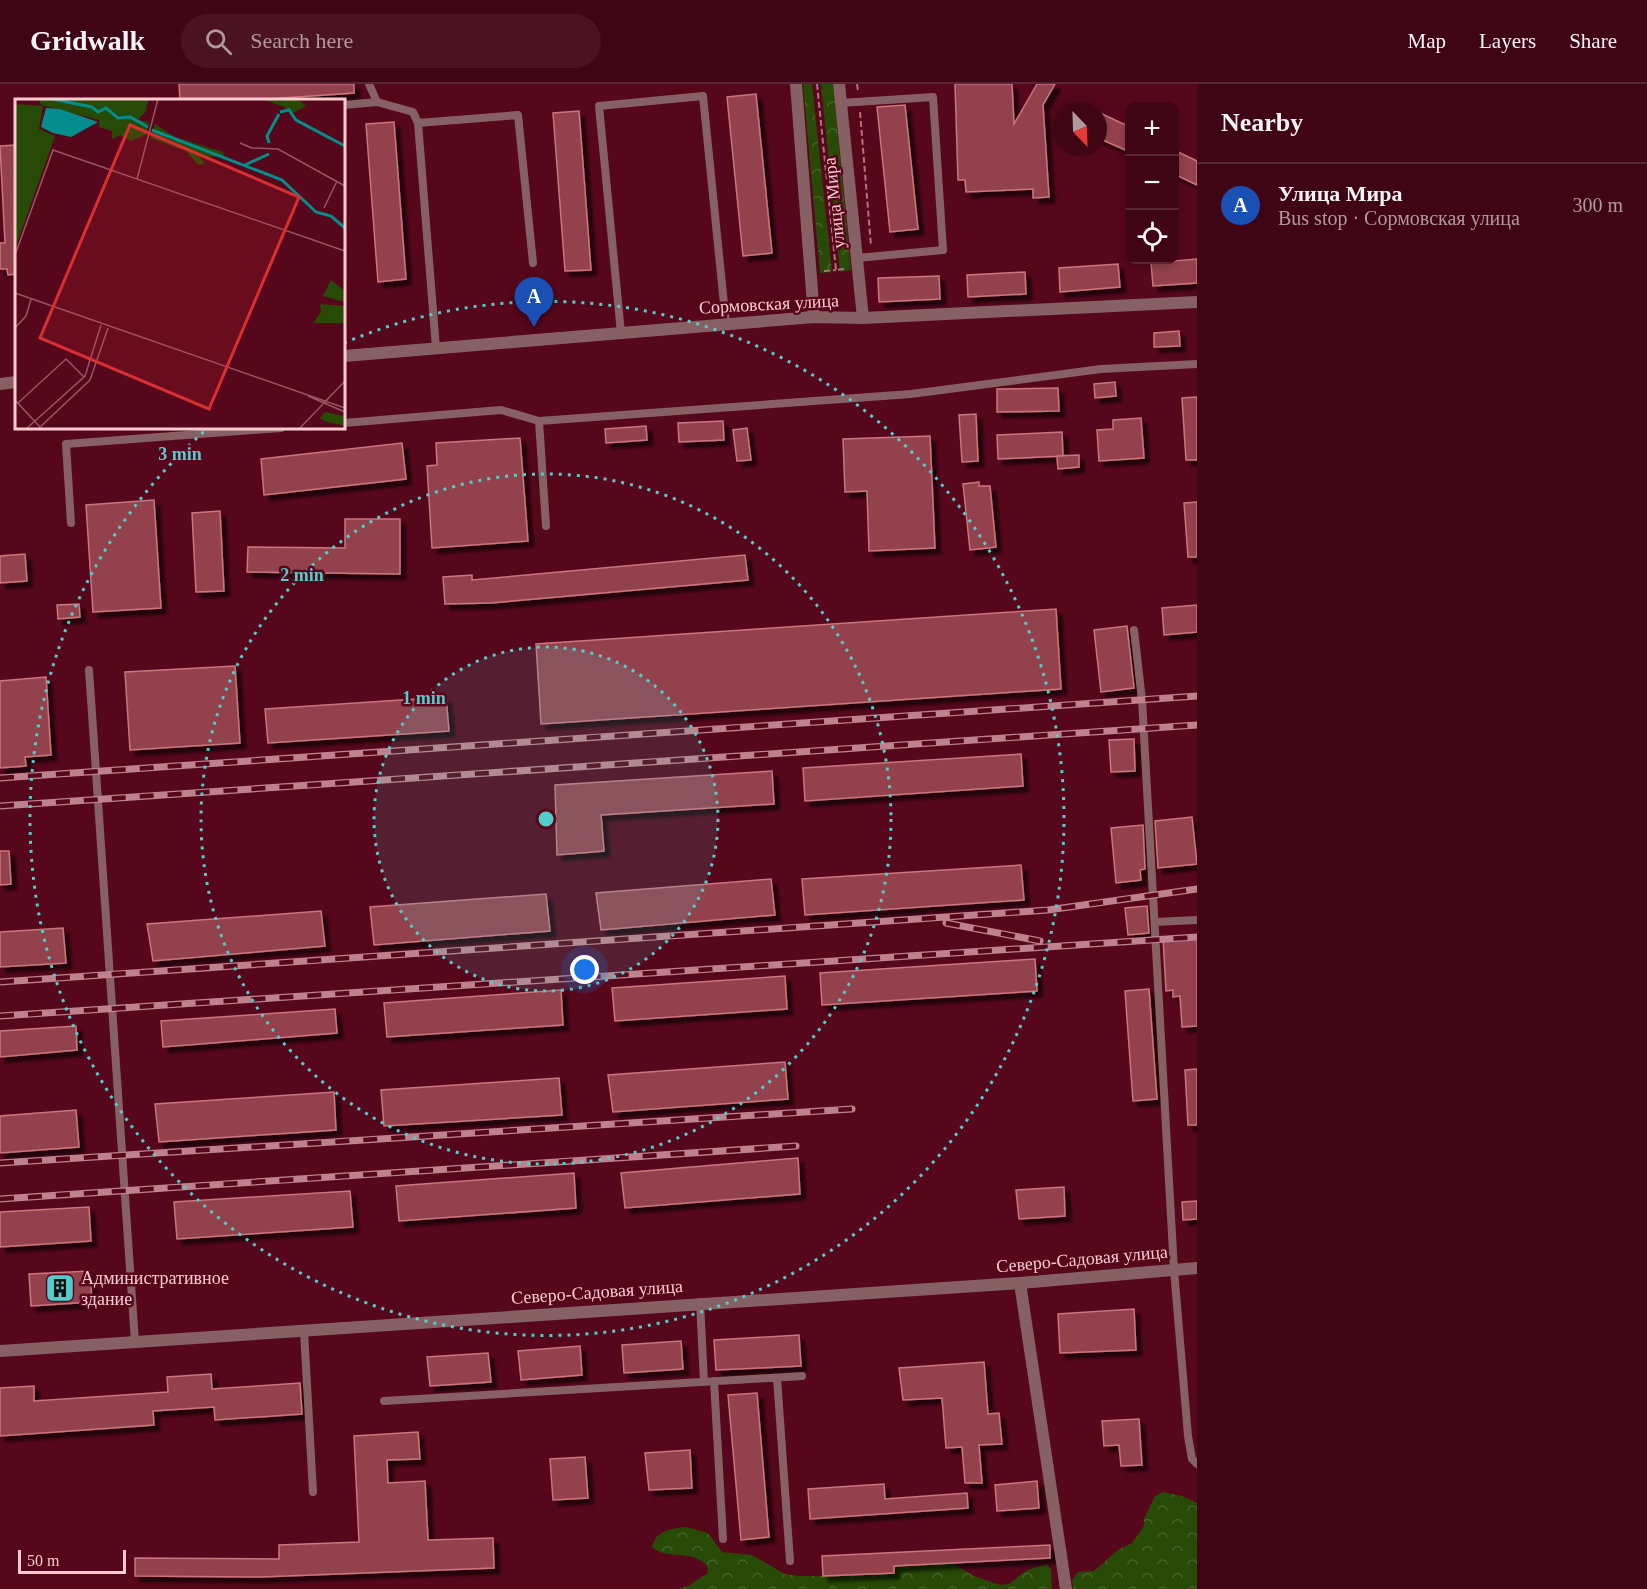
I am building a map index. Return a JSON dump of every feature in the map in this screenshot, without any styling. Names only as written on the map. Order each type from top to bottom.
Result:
[{"type":"street","name":"улица Мира","points":[[796,84],[814,317]]},
{"type":"street","name":"улица Мира","points":[[839,84],[854,263],[864,318]]},
{"type":"street","name":"Сормовская улица","points":[[345,356],[814,317],[864,318],[1197,302]]},
{"type":"street","points":[[0,384],[15,382]]},
{"type":"street","name":"Северо-Садовая улица","points":[[0,1351],[700,1302],[1020,1283],[1197,1268]]},
{"type":"street","points":[[1020,1283],[1066,1589]]},
{"type":"lane","points":[[369,84],[377,102]]},
{"type":"lane","points":[[621,333],[599,106],[704,96],[726,324]]},
{"type":"lane","points":[[841,103],[933,97],[943,250],[872,257],[854,263]]},
{"type":"lane","points":[[345,105],[377,102],[413,112],[418,123],[436,348]]},
{"type":"lane","points":[[418,123],[518,115],[533,263]]},
{"type":"lane","points":[[345,423],[501,410],[539,421],[911,394],[1101,369],[1197,364]]},
{"type":"lane","points":[[539,421],[546,526]]},
{"type":"lane","points":[[71,523],[66,444],[268,429]]},
{"type":"lane","points":[[1134,630],[1142,700],[1174,1270],[1188,1436],[1192,1459],[1197,1464]]},
{"type":"lane","points":[[90,670],[135,1342]]},
{"type":"lane","points":[[1155,922],[1197,920]]},
{"type":"lane","points":[[700,1302],[723,1539]]},
{"type":"lane","points":[[304,1330],[313,1492]]},
{"type":"lane","points":[[384,1401],[801,1376]]},
{"type":"lane","points":[[777,1378],[790,1561]]},
{"type":"path","points":[[817,84],[836,270]]},
{"type":"path","points":[[857,84],[872,257]]},
{"type":"path","points":[[820,271],[836,270],[854,263]]},
{"type":"green space","points":[[803,84],[812,84],[832,272],[820,273]]},
{"type":"green space","points":[[821,84],[833,84],[851,270],[840,272]]},
{"type":"green space","points":[[1163,1492],[1182,1496],[1197,1503],[1197,1589],[1073,1589],[1072,1581],[1078,1572],[1094,1571],[1118,1550],[1132,1543],[1144,1526],[1144,1519],[1155,1496]]},
{"type":"green space","points":[[686,1527],[708,1533],[722,1552],[752,1555],[785,1574],[852,1576],[870,1573],[891,1565],[949,1561],[974,1576],[1000,1585],[1009,1584],[1027,1570],[1047,1564],[1051,1570],[1052,1589],[678,1589],[688,1586],[708,1573],[707,1566],[694,1557],[665,1553],[652,1547],[661,1534]]},
{"type":"building","points":[[179,84],[354,84],[354,93],[268,99],[180,99]]},
{"type":"building","points":[[955,84],[1012,84],[1014,124],[1037,84],[1055,84],[1043,105],[1049,197],[1033,198],[1033,189],[966,192],[965,180],[958,180]]},
{"type":"building","points":[[756,94],[772,253],[743,256],[727,97]]},
{"type":"building","points":[[905,105],[918,229],[890,232],[877,107]]},
{"type":"building","points":[[579,111],[591,270],[565,271],[553,113]]},
{"type":"building","points":[[1107,116],[1125,125],[1125,150],[1107,142]]},
{"type":"building","points":[[394,122],[406,279],[378,282],[366,124]]},
{"type":"building","points":[[15,145],[15,274],[8,275],[7,269],[0,269],[0,243],[5,243],[0,146]]},
{"type":"building","points":[[1179,152],[1197,161],[1197,185],[1179,176]]},
{"type":"building","points":[[1197,259],[1197,283],[1153,286],[1151,264],[1179,264],[1179,261]]},
{"type":"building","points":[[1118,264],[1120,287],[1060,292],[1059,268]]},
{"type":"building","points":[[1025,272],[1026,294],[968,297],[967,275]]},
{"type":"building","points":[[939,276],[940,299],[879,302],[878,278]]},
{"type":"building","points":[[1179,331],[1180,346],[1154,347],[1154,333]]},
{"type":"building","points":[[1115,382],[1116,396],[1095,398],[1094,384]]},
{"type":"building","points":[[1058,388],[1059,411],[997,412],[997,389]]},
{"type":"building","points":[[1197,397],[1197,460],[1186,460],[1182,398]]},
{"type":"building","points":[[976,414],[978,461],[962,462],[959,415]]},
{"type":"building","points":[[1141,418],[1144,458],[1099,461],[1097,430],[1113,429],[1113,420]]},
{"type":"building","points":[[723,421],[724,440],[679,442],[678,423]]},
{"type":"building","points":[[646,426],[647,440],[606,443],[605,429]]},
{"type":"building","points":[[747,428],[751,460],[737,461],[733,430]]},
{"type":"building","points":[[1062,432],[1063,456],[998,459],[997,435]]},
{"type":"building","points":[[930,436],[935,548],[869,551],[867,491],[845,492],[843,439]]},
{"type":"building","points":[[520,438],[528,541],[432,548],[427,466],[437,465],[436,443]]},
{"type":"building","points":[[402,443],[406,479],[264,495],[261,459]]},
{"type":"building","points":[[1079,455],[1079,467],[1058,469],[1057,456]]},
{"type":"building","points":[[979,482],[979,486],[990,486],[996,547],[970,550],[963,484]]},
{"type":"building","points":[[154,500],[161,608],[93,612],[86,505]]},
{"type":"building","points":[[1197,502],[1197,557],[1188,557],[1184,503]]},
{"type":"building","points":[[220,511],[224,591],[196,592],[192,513]]},
{"type":"building","points":[[345,519],[400,519],[400,574],[247,572],[248,547],[345,548]]},
{"type":"building","points":[[25,554],[27,581],[0,583],[0,556]]},
{"type":"building","points":[[745,555],[748,580],[491,603],[445,604],[443,577],[472,575],[472,580]]},
{"type":"building","points":[[79,604],[80,617],[58,619],[57,605]]},
{"type":"building","points":[[1197,605],[1197,632],[1164,635],[1162,608]]},
{"type":"building","points":[[1056,609],[1061,689],[541,724],[536,644]]},
{"type":"building","points":[[1127,626],[1134,688],[1101,692],[1094,630]]},
{"type":"building","points":[[235,666],[240,743],[130,750],[125,672]]},
{"type":"building","points":[[46,677],[51,755],[25,757],[26,766],[0,768],[0,681]]},
{"type":"building","points":[[446,697],[449,731],[268,743],[265,709]]},
{"type":"building","points":[[1134,739],[1135,771],[1111,772],[1109,740]]},
{"type":"building","points":[[1021,754],[1023,786],[805,801],[803,768]]},
{"type":"building","points":[[772,771],[774,804],[601,815],[604,851],[557,855],[555,785]]},
{"type":"building","points":[[1192,817],[1197,864],[1158,868],[1155,821]]},
{"type":"building","points":[[1143,825],[1145,869],[1140,870],[1141,880],[1116,883],[1111,828]]},
{"type":"building","points":[[0,851],[9,851],[11,884],[0,885]]},
{"type":"building","points":[[1021,865],[1024,900],[805,915],[802,879]]},
{"type":"building","points":[[771,879],[775,915],[601,930],[596,893]]},
{"type":"building","points":[[546,894],[550,931],[374,945],[370,907]]},
{"type":"building","points":[[1147,906],[1149,933],[1128,935],[1125,908]]},
{"type":"building","points":[[321,911],[325,946],[153,961],[147,924]]},
{"type":"building","points":[[63,928],[66,963],[0,967],[0,932]]},
{"type":"building","points":[[1197,936],[1197,1026],[1182,1027],[1180,996],[1173,997],[1173,990],[1166,991],[1163,938]]},
{"type":"building","points":[[1035,959],[1037,991],[822,1005],[820,973]]},
{"type":"building","points":[[785,976],[787,1009],[615,1021],[612,988]]},
{"type":"building","points":[[1149,989],[1157,1099],[1133,1101],[1125,991]]},
{"type":"building","points":[[561,990],[563,1025],[387,1037],[384,1003]]},
{"type":"building","points":[[335,1009],[337,1033],[163,1047],[161,1021]]},
{"type":"building","points":[[76,1026],[77,1050],[0,1057],[0,1031]]},
{"type":"building","points":[[785,1062],[788,1099],[613,1112],[608,1075]]},
{"type":"building","points":[[1197,1069],[1197,1125],[1188,1125],[1185,1070]]},
{"type":"building","points":[[559,1078],[562,1115],[384,1126],[381,1090]]},
{"type":"building","points":[[334,1092],[336,1130],[159,1142],[155,1104]]},
{"type":"building","points":[[76,1110],[79,1147],[0,1153],[0,1116]]},
{"type":"building","points":[[798,1158],[800,1194],[625,1208],[621,1173]]},
{"type":"building","points":[[574,1173],[576,1208],[399,1221],[396,1186]]},
{"type":"building","points":[[1064,1187],[1065,1216],[1019,1219],[1016,1190]]},
{"type":"building","points":[[350,1191],[353,1227],[177,1239],[174,1202]]},
{"type":"building","points":[[1197,1201],[1197,1219],[1183,1220],[1182,1202]]},
{"type":"building","points":[[89,1207],[91,1241],[0,1247],[0,1212]]},
{"type":"building","name":"Административное здание","points":[[90,1271],[92,1302],[31,1306],[29,1274]]},
{"type":"building","points":[[1134,1309],[1136,1350],[1060,1353],[1058,1314]]},
{"type":"building","points":[[799,1335],[801,1366],[716,1370],[714,1340]]},
{"type":"building","points":[[681,1341],[683,1369],[624,1373],[622,1345]]},
{"type":"building","points":[[580,1346],[582,1375],[521,1380],[518,1351]]},
{"type":"building","points":[[488,1353],[491,1382],[430,1386],[427,1357]]},
{"type":"building","points":[[984,1362],[988,1414],[999,1413],[1002,1444],[979,1445],[982,1483],[965,1483],[962,1447],[946,1448],[942,1398],[903,1400],[899,1368]]},
{"type":"building","points":[[211,1374],[212,1389],[300,1383],[302,1414],[215,1420],[214,1407],[153,1411],[154,1425],[0,1436],[0,1388],[34,1386],[34,1401],[168,1392],[167,1377]]},
{"type":"building","points":[[757,1393],[769,1537],[741,1540],[728,1395]]},
{"type":"building","points":[[1139,1419],[1142,1465],[1121,1466],[1119,1445],[1104,1446],[1102,1421]]},
{"type":"building","points":[[418,1432],[420,1459],[387,1460],[388,1483],[425,1481],[428,1540],[493,1538],[494,1568],[260,1577],[135,1576],[135,1558],[279,1559],[279,1545],[359,1542],[354,1436]]},
{"type":"building","points":[[690,1450],[692,1488],[649,1490],[645,1453]]},
{"type":"building","points":[[585,1457],[588,1498],[553,1500],[550,1459]]},
{"type":"building","points":[[1037,1481],[1039,1508],[997,1511],[995,1485]]},
{"type":"building","points":[[884,1484],[885,1499],[967,1493],[968,1508],[810,1519],[808,1489]]},
{"type":"building","points":[[1050,1545],[1050,1558],[894,1566],[894,1573],[823,1576],[822,1556]]},
{"type":"railway","points":[[0,778],[1197,696]]},
{"type":"railway","points":[[0,806],[1197,725]]},
{"type":"railway","points":[[0,982],[1048,910],[1197,889]]},
{"type":"railway","points":[[946,923],[1040,941]]},
{"type":"railway","points":[[0,1016],[1197,937]]},
{"type":"railway","points":[[0,1163],[852,1109]]},
{"type":"railway","points":[[0,1199],[796,1146]]},
{"type":"place","name":"Улица Мира","points":[[534,327]]},
{"type":"place","name":"Административное здание","points":[[60,1288]]}]
